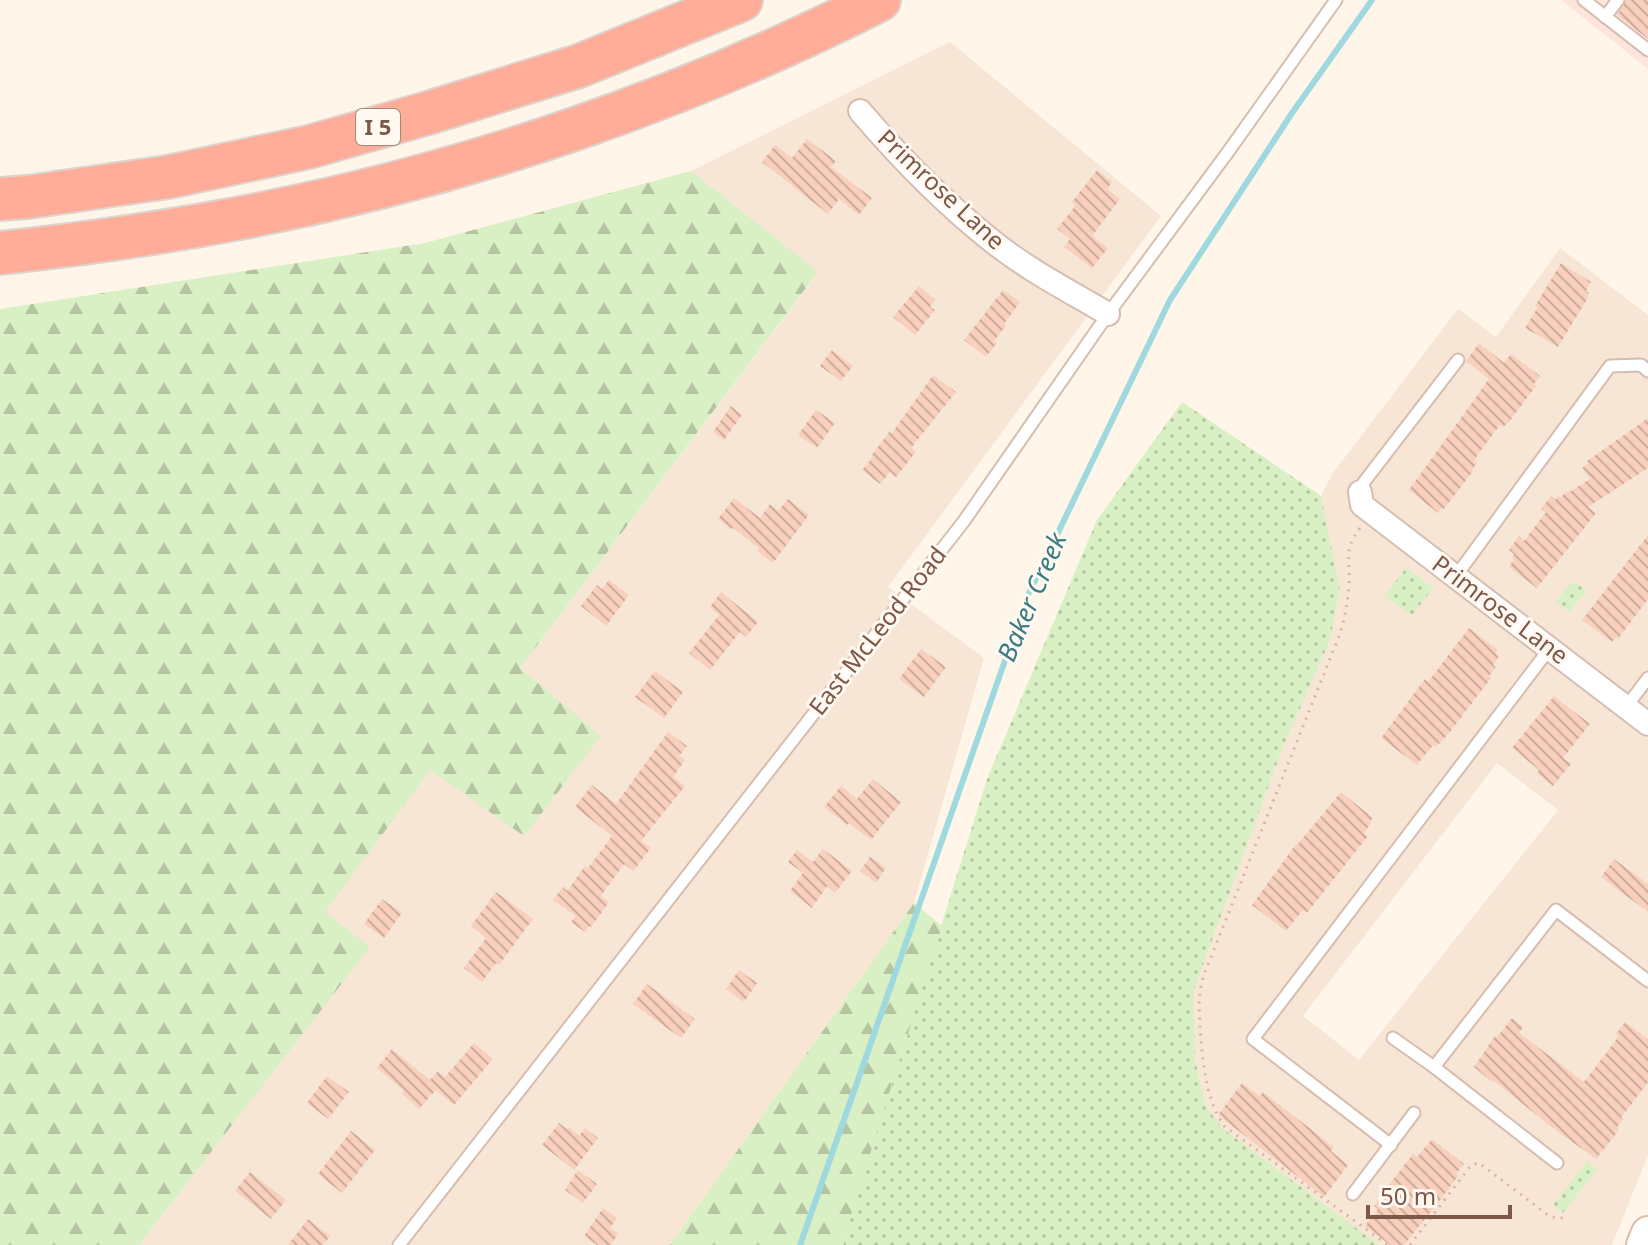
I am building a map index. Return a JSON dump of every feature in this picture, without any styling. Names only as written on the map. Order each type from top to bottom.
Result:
[{"type":"highway","name":"I 5","points":[[0,199],[168,177],[309,147],[579,66],[741,0]]},
{"type":"highway","name":"I 5","points":[[0,253],[105,241],[253,216],[328,200],[465,163],[552,136],[665,95],[795,40],[879,0]]},
{"type":"street","name":"Primrose Lane","points":[[860,111],[930,185],[998,246],[1108,314]]},
{"type":"street","name":"Primrose Lane","points":[[1360,492],[1362,505],[1648,724]]},
{"type":"street","points":[[1643,1245],[1648,1233]]},
{"type":"lane","name":"East McLeod Road","points":[[399,1245],[964,521],[1108,314],[1336,0]]},
{"type":"lane","points":[[1584,0],[1648,49]]},
{"type":"lane","points":[[1605,17],[1618,0]]},
{"type":"lane","points":[[1360,492],[1364,482],[1458,360]]},
{"type":"lane","points":[[1456,576],[1610,366],[1641,365],[1648,371]]},
{"type":"lane","points":[[1391,1145],[1253,1039],[1550,648]]},
{"type":"lane","points":[[1626,707],[1648,678]]},
{"type":"lane","points":[[1434,1067],[1556,910],[1648,981]]},
{"type":"lane","points":[[1393,1038],[1557,1163]]},
{"type":"lane","points":[[1353,1194],[1414,1113]]},
{"type":"path","points":[[1372,512],[1349,546],[1348,601],[1341,631],[1203,977],[1199,1005],[1210,1096],[1224,1126],[1388,1245]]},
{"type":"path","points":[[1410,1245],[1469,1168],[1479,1163],[1548,1215],[1563,1218]]},
{"type":"shaded area","points":[[1561,0],[1648,0],[1648,69]]},
{"type":"shaded area","points":[[950,42],[1161,216],[888,587],[984,658],[914,903],[670,1245],[139,1245],[369,947],[324,913],[430,769],[600,737],[520,668],[818,273],[691,171]]},
{"type":"shaded area","points":[[1560,248],[1648,315],[1648,1155],[1612,1245],[1379,1245],[1222,1128],[1205,1105],[1195,1058],[1194,990],[1281,752],[1330,640],[1340,590],[1321,496],[1333,473],[1458,309],[1496,337]],"holes":[[[1497,763],[1558,810],[1359,1060],[1303,1016]]]},
{"type":"green space","points":[[691,171],[818,272],[520,668],[601,736],[524,836],[430,770],[325,912],[370,947],[139,1245],[0,1245],[0,309],[425,243]]},
{"type":"green space","points":[[1182,402],[1321,496],[1340,590],[1330,640],[1281,752],[1194,990],[1195,1058],[1205,1105],[1222,1128],[1379,1245],[843,1245],[987,779],[1097,520]]},
{"type":"green space","points":[[1406,568],[1433,588],[1412,616],[1385,596]]},
{"type":"green space","points":[[1577,583],[1587,591],[1569,612],[1556,602],[1570,584]]},
{"type":"green space","points":[[914,903],[942,926],[843,1245],[670,1245]]},
{"type":"green space","points":[[1587,1161],[1597,1169],[1563,1213],[1553,1205]]},
{"type":"building","points":[[1626,0],[1648,0],[1648,39],[1617,15]]},
{"type":"building","points":[[807,139],[836,161],[831,167],[872,198],[859,215],[839,199],[828,214],[762,162],[775,145],[792,158]]},
{"type":"building","points":[[1097,170],[1112,182],[1107,189],[1120,199],[1092,236],[1108,248],[1092,268],[1064,247],[1070,239],[1057,229],[1076,205],[1072,202]]},
{"type":"building","points":[[1561,263],[1591,282],[1586,291],[1589,293],[1586,301],[1558,347],[1525,328]]},
{"type":"building","points":[[919,286],[935,300],[930,307],[935,310],[915,335],[893,317]]},
{"type":"building","points":[[1003,290],[1020,302],[986,357],[964,340]]},
{"type":"building","points":[[1479,343],[1504,363],[1511,354],[1540,376],[1509,422],[1503,427],[1500,425],[1479,453],[1473,471],[1438,513],[1409,490],[1489,379],[1466,361]]},
{"type":"building","points":[[832,350],[853,366],[841,381],[820,366]]},
{"type":"building","points":[[933,375],[956,392],[911,448],[916,452],[896,477],[890,472],[880,484],[862,470]]},
{"type":"building","points":[[731,406],[742,415],[724,440],[713,432]]},
{"type":"building","points":[[816,410],[835,423],[817,448],[798,435]]},
{"type":"building","points":[[1648,418],[1648,468],[1588,507],[1596,513],[1537,588],[1509,567],[1514,554],[1509,550],[1519,536],[1524,541],[1546,512],[1541,509],[1551,496],[1555,500],[1558,496],[1561,498],[1566,491],[1568,493],[1590,479],[1582,468],[1588,464],[1587,461]]},
{"type":"building","points":[[734,498],[760,518],[770,504],[778,511],[788,499],[809,515],[773,563],[757,551],[759,548],[718,519]]},
{"type":"building","points":[[1648,535],[1648,599],[1618,639],[1616,637],[1612,642],[1582,620]]},
{"type":"building","points":[[609,580],[629,595],[606,626],[581,606],[597,585],[602,589]]},
{"type":"building","points":[[721,592],[758,622],[746,637],[740,632],[710,670],[689,653],[719,615],[710,607]]},
{"type":"building","points":[[1469,628],[1498,650],[1495,653],[1499,656],[1493,665],[1496,667],[1450,732],[1436,747],[1433,745],[1417,765],[1381,738],[1425,679],[1428,682]]},
{"type":"building","points":[[921,649],[946,667],[924,697],[899,679]]},
{"type":"building","points":[[655,671],[683,692],[664,718],[635,697]]},
{"type":"building","points":[[1554,696],[1590,724],[1563,758],[1571,764],[1553,786],[1512,748]]},
{"type":"building","points":[[668,732],[687,746],[679,756],[685,760],[673,777],[685,786],[641,841],[651,848],[633,871],[624,864],[601,896],[609,902],[585,932],[571,922],[576,916],[553,900],[563,887],[567,891],[612,836],[575,807],[592,785],[616,804]]},
{"type":"building","points":[[873,779],[901,802],[871,840],[824,807],[841,786],[857,799]]},
{"type":"building","points":[[1341,792],[1373,818],[1364,833],[1368,836],[1307,913],[1303,910],[1286,931],[1252,905],[1296,844]]},
{"type":"building","points":[[823,849],[852,871],[835,893],[827,886],[812,908],[790,891],[803,873],[788,862],[797,850],[813,862]]},
{"type":"building","points":[[870,857],[886,868],[876,883],[860,871]]},
{"type":"building","points":[[1614,859],[1648,884],[1648,912],[1601,877]]},
{"type":"building","points":[[496,892],[533,919],[499,965],[496,963],[482,982],[464,968],[486,938],[471,926]]},
{"type":"building","points":[[382,899],[402,913],[384,938],[364,924]]},
{"type":"building","points":[[739,970],[757,983],[744,1002],[726,989]]},
{"type":"building","points":[[647,984],[695,1019],[681,1038],[633,1004]]},
{"type":"building","points":[[1512,1018],[1523,1027],[1519,1033],[1584,1082],[1619,1036],[1616,1034],[1625,1022],[1648,1039],[1648,1082],[1621,1118],[1617,1127],[1619,1130],[1596,1159],[1474,1067],[1495,1036]]},
{"type":"building","points":[[474,1043],[493,1059],[454,1105],[436,1090],[419,1109],[402,1094],[404,1091],[377,1068],[392,1049],[430,1080],[438,1071],[445,1077]]},
{"type":"building","points":[[327,1076],[349,1092],[328,1119],[307,1103]]},
{"type":"building","points":[[1242,1083],[1260,1096],[1263,1092],[1334,1147],[1331,1151],[1348,1165],[1324,1197],[1218,1115]]},
{"type":"building","points":[[559,1123],[579,1136],[585,1128],[598,1138],[574,1170],[542,1145]]},
{"type":"building","points":[[351,1131],[375,1150],[342,1193],[318,1174]]},
{"type":"building","points":[[1432,1139],[1464,1164],[1404,1245],[1390,1245],[1365,1226],[1378,1209],[1374,1206],[1385,1190],[1413,1154],[1417,1157]]},
{"type":"building","points":[[578,1170],[597,1184],[583,1203],[565,1190]]},
{"type":"building","points":[[250,1172],[286,1200],[271,1219],[235,1191]]},
{"type":"building","points":[[603,1208],[617,1218],[610,1228],[618,1234],[611,1245],[597,1245],[584,1236]]},
{"type":"building","points":[[308,1219],[330,1236],[323,1245],[288,1245]]},
{"type":"waterway","name":"Baker Creek","points":[[800,1245],[1028,595],[1170,300],[1292,113],[1372,0]]}]
